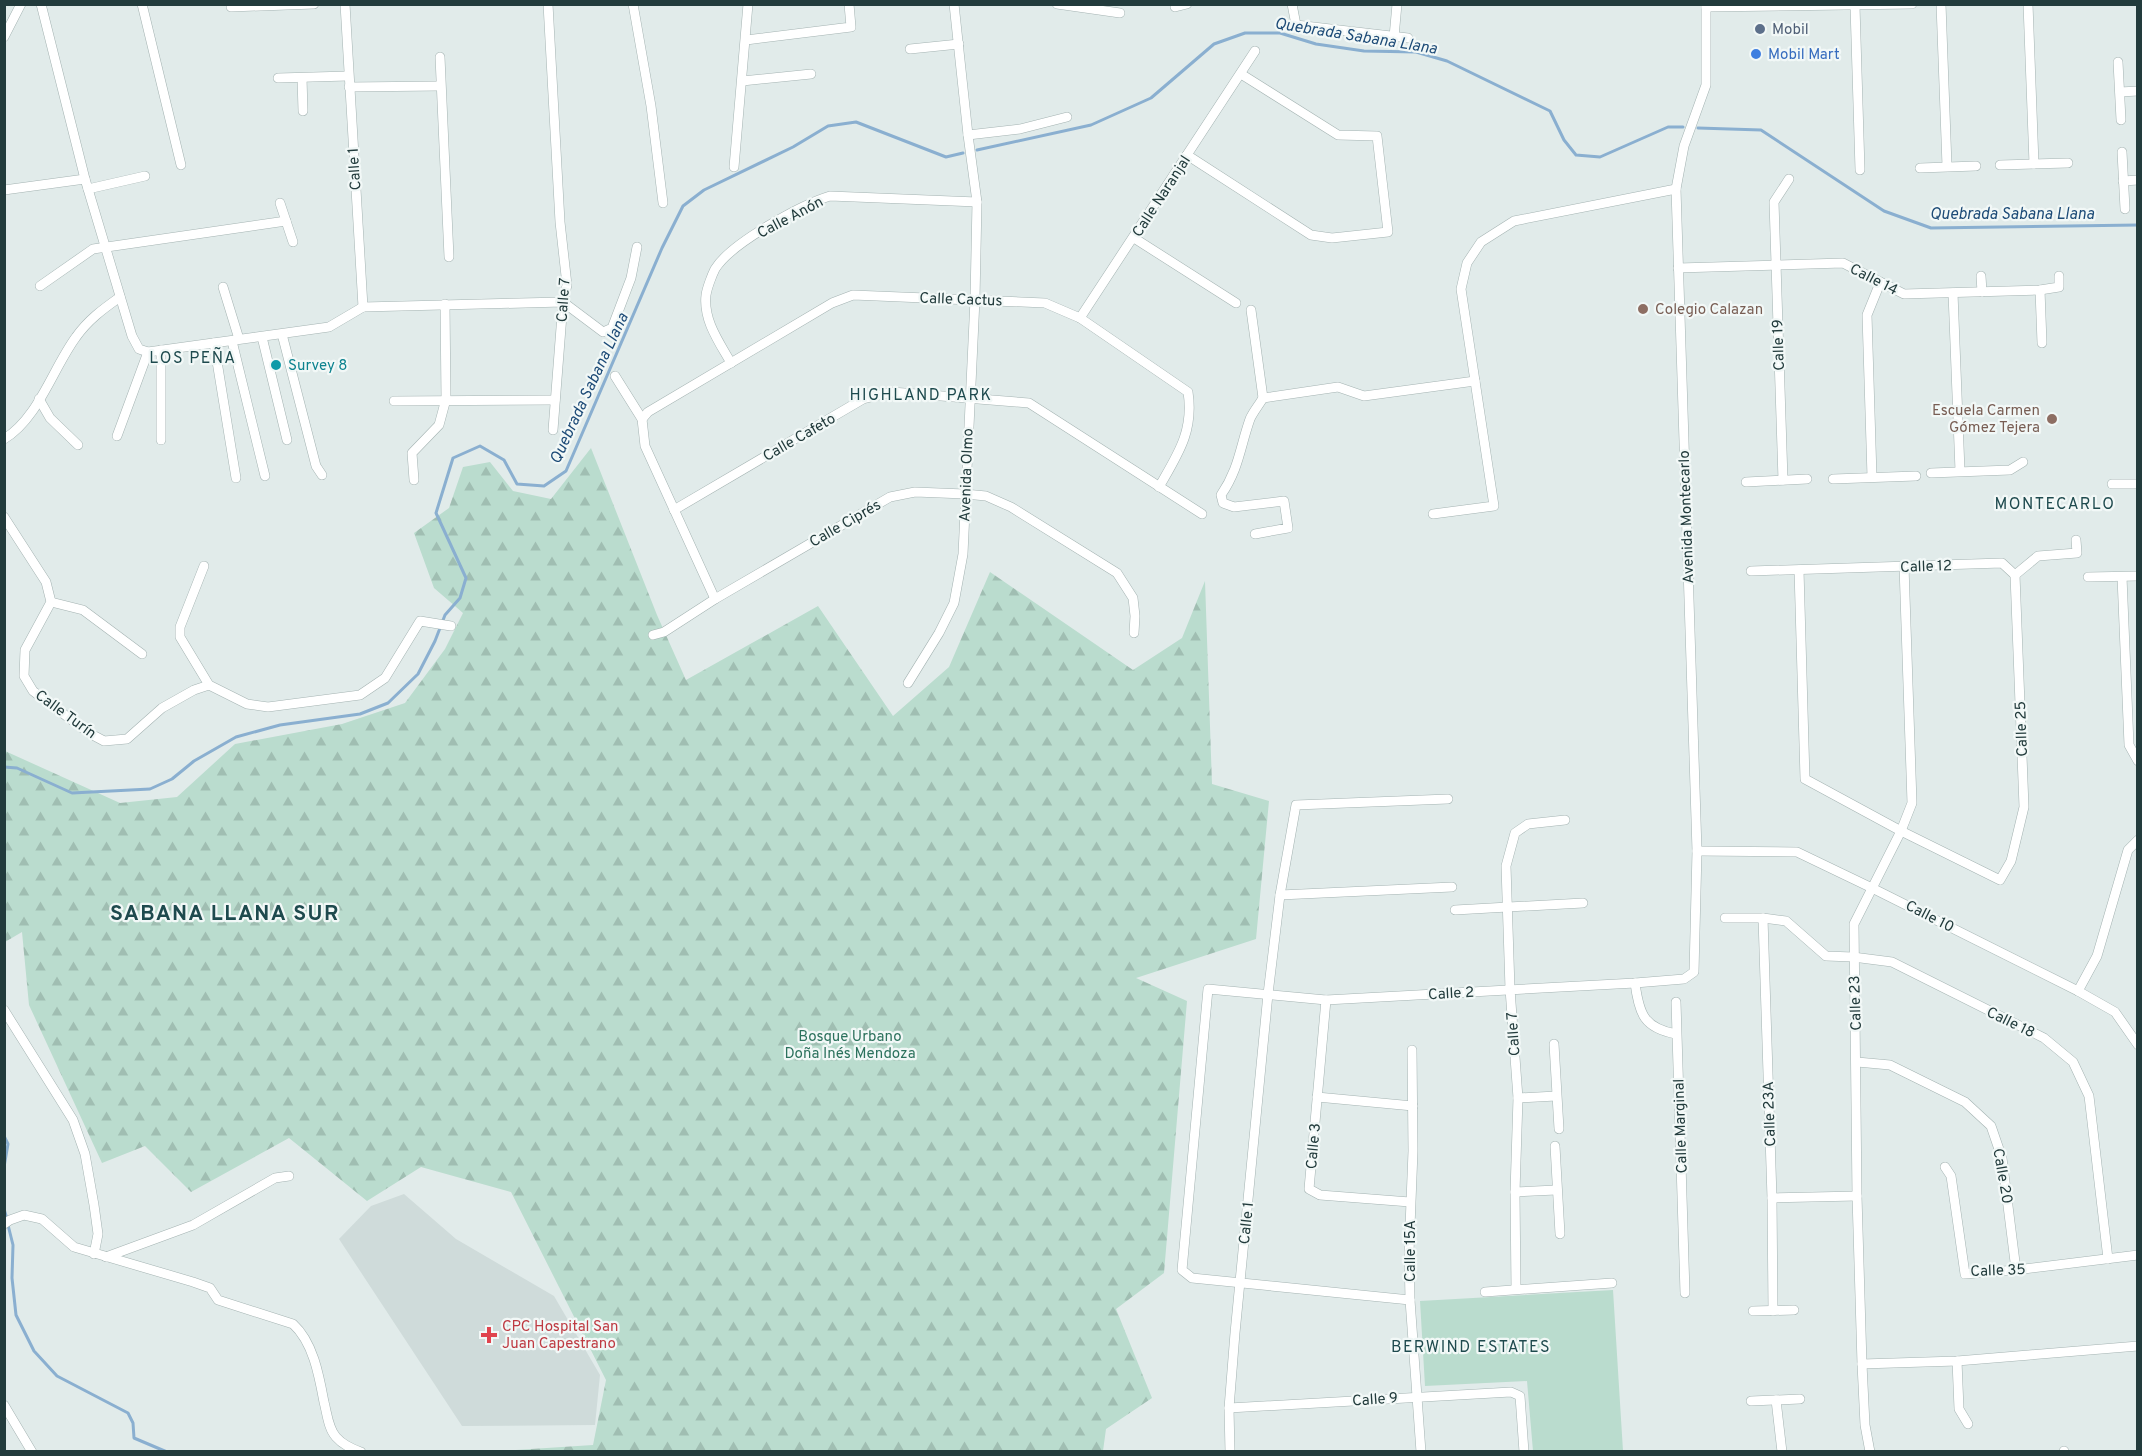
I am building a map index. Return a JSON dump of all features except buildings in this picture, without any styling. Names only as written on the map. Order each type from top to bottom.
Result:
[{"type":"street","points":[[4,37],[21,4]]},
{"type":"street","points":[[41,4],[85,179],[132,336],[139,349],[148,352],[329,327],[363,307],[563,302],[603,332],[612,328],[631,278],[637,247]]},
{"type":"street","points":[[142,4],[181,165]]},
{"type":"street","points":[[231,7],[314,4]]},
{"type":"street","name":"Calle 1","points":[[345,4],[363,307]]},
{"type":"street","name":"Calle 7","points":[[548,4],[560,222],[567,285],[563,302],[553,430]]},
{"type":"street","points":[[633,4],[651,106],[663,203]]},
{"type":"street","points":[[734,167],[748,4]]},
{"type":"street","points":[[746,40],[851,27],[849,4]]},
{"type":"street","name":"Avenida Olmo","points":[[908,683],[939,633],[954,603],[963,554],[975,299],[977,202],[954,4]]},
{"type":"street","points":[[1057,4],[1120,13]]},
{"type":"street","points":[[1175,7],[1187,4]]},
{"type":"street","points":[[1293,4],[1296,25],[1408,38]]},
{"type":"street","points":[[1394,37],[1397,4]]},
{"type":"street","points":[[1706,6],[1912,4]]},
{"type":"street","points":[[1941,4],[1947,166]]},
{"type":"street","points":[[2028,4],[2034,164]]},
{"type":"street","name":"Avenida Montecarlo","points":[[1635,984],[1684,979],[1694,972],[1697,850],[1676,189],[1684,146],[1707,85],[1706,6]]},
{"type":"street","points":[[1855,6],[1860,170]]},
{"type":"street","points":[[910,49],[959,44]]},
{"type":"street","name":"Calle Naranjal","points":[[1080,318],[1255,51]]},
{"type":"street","points":[[440,57],[448,257]]},
{"type":"street","points":[[2118,62],[2121,120]]},
{"type":"street","points":[[742,81],[811,74]]},
{"type":"street","points":[[1187,155],[1311,235],[1332,238],[1388,232],[1377,136],[1338,135],[1241,74]]},
{"type":"street","points":[[278,78],[348,76]]},
{"type":"street","points":[[302,78],[303,111]]},
{"type":"street","points":[[349,87],[440,86]]},
{"type":"street","points":[[2120,92],[2138,91]]},
{"type":"street","points":[[968,135],[1020,129],[1067,117]]},
{"type":"street","points":[[2122,152],[2125,209]]},
{"type":"street","points":[[2000,165],[2068,163]]},
{"type":"street","points":[[1920,168],[1976,166]]},
{"type":"street","points":[[88,189],[145,177]]},
{"type":"street","name":"Calle 19","points":[[1783,480],[1774,202],[1789,178]]},
{"type":"street","points":[[4,190],[85,179]]},
{"type":"street","points":[[2123,181],[2138,180]]},
{"type":"street","points":[[1433,514],[1494,506],[1461,289],[1467,262],[1481,242],[1514,221],[1676,189]]},
{"type":"street","name":"Calle Anón","points":[[730,363],[709,323],[706,295],[716,268],[740,244],[812,202],[830,196],[977,202]]},
{"type":"street","points":[[280,203],[293,242]]},
{"type":"street","points":[[40,286],[93,249],[286,221]]},
{"type":"street","points":[[1134,238],[1236,303]]},
{"type":"street","name":"Calle 14","points":[[1678,268],[1843,263],[1904,294],[2040,290]]},
{"type":"street","points":[[1981,276],[1982,292]]},
{"type":"street","points":[[2042,343],[2040,290],[2059,287],[2059,276]]},
{"type":"street","points":[[1872,477],[1867,315],[1880,283]]},
{"type":"street","points":[[223,287],[265,476]]},
{"type":"street","points":[[1953,293],[1960,471]]},
{"type":"street","name":"Calle Cactus","points":[[642,419],[648,412],[832,303],[853,295],[1045,303],[1080,318],[1188,392],[1191,410],[1182,448],[1159,487]]},
{"type":"street","points":[[4,439],[21,426],[74,339],[86,324],[120,297]]},
{"type":"street","points":[[414,480],[412,453],[439,425],[446,399],[445,304]]},
{"type":"street","points":[[1251,310],[1263,398],[1251,417],[1240,458],[1221,495],[1223,503],[1234,507],[1284,501],[1288,528],[1255,534]]},
{"type":"street","points":[[282,334],[316,466],[322,475]]},
{"type":"street","points":[[262,337],[287,440]]},
{"type":"street","points":[[214,343],[236,478]]},
{"type":"street","points":[[160,350],[161,440]]},
{"type":"street","points":[[117,436],[148,352]]},
{"type":"street","points":[[615,376],[642,419],[645,446],[715,599]]},
{"type":"street","points":[[1263,398],[1338,387],[1364,396],[1475,381]]},
{"type":"street","name":"Calle Cafeto","points":[[674,510],[863,399],[892,392],[1029,403],[1202,514]]},
{"type":"street","points":[[39,399],[50,418],[78,445]]},
{"type":"street","points":[[394,401],[555,400]]},
{"type":"street","points":[[1931,473],[2010,470],[2023,462]]},
{"type":"street","points":[[1833,478],[1916,476]]},
{"type":"street","points":[[1746,482],[1807,479]]},
{"type":"street","points":[[2112,484],[2138,484]]},
{"type":"street","name":"Calle Ciprés","points":[[653,635],[664,632],[715,599],[890,497],[915,492],[986,496],[1011,507],[1117,573],[1133,598],[1134,633]]},
{"type":"street","points":[[4,517],[46,582],[51,602],[84,610],[142,654]]},
{"type":"street","points":[[2016,574],[2037,556],[2077,553],[2076,540]]},
{"type":"street","name":"Calle 12","points":[[1751,571],[2002,563],[2016,574]]},
{"type":"street","points":[[204,566],[180,627],[180,637],[209,685],[247,704],[268,707],[360,694],[385,678],[420,621],[451,626]]},
{"type":"street","name":"Calle 23","points":[[1870,1452],[1865,1425],[1862,1364],[1857,1196],[1854,924],[1901,831],[1912,803],[1904,566]]},
{"type":"street","points":[[1799,570],[1805,778],[1901,831]]},
{"type":"street","name":"Calle 25","points":[[1901,831],[2000,880],[2011,861],[2024,807],[2016,574]]},
{"type":"street","points":[[2088,577],[2138,576]]},
{"type":"street","points":[[2122,577],[2129,746],[2138,760]]},
{"type":"street","name":"Calle Turín","points":[[51,602],[25,650],[24,676],[33,691],[89,733],[104,741],[127,739],[162,708],[194,690],[209,685]]},
{"type":"street","name":"Calle 1","points":[[1230,1452],[1229,1408],[1269,994],[1281,895],[1296,805],[1448,799]]},
{"type":"street","name":"Calle 7","points":[[1516,1289],[1515,1192],[1518,1098],[1510,989],[1506,866],[1515,833],[1528,824],[1565,820]]},
{"type":"street","points":[[2078,991],[2097,956],[2128,850],[2138,840]]},
{"type":"street","name":"Calle 10","points":[[1697,850],[1797,852],[2078,991],[2115,1012],[2138,1045]]},
{"type":"street","points":[[1281,895],[1452,887]]},
{"type":"street","points":[[1455,910],[1583,903]]},
{"type":"street","name":"Calle 18","points":[[1725,918],[1763,918],[1786,921],[1826,956],[1892,962],[2044,1038],[2073,1062],[2089,1096],[2108,1259]]},
{"type":"street","name":"Calle 23A","points":[[1763,918],[1772,1198],[1773,1311]]},
{"type":"street","points":[[1635,984],[1638,1005],[1647,1022],[1659,1031],[1676,1034]]},
{"type":"street","name":"Calle 2","points":[[1240,1282],[1192,1278],[1182,1270],[1208,989],[1326,1000],[1635,984]]},
{"type":"street","name":"Calle 3","points":[[1326,1000],[1309,1190],[1320,1195],[1410,1202]]},
{"type":"street","name":"Calle Marginal","points":[[1676,1002],[1685,1293]]},
{"type":"street","points":[[4,1010],[73,1120],[85,1154],[94,1205],[98,1234],[94,1254]]},
{"type":"street","points":[[1554,1044],[1559,1129]]},
{"type":"street","name":"Calle 15A","points":[[1412,1050],[1410,1300],[1421,1452]]},
{"type":"street","name":"Calle 20","points":[[1857,1062],[1890,1065],[1965,1102],[1990,1126],[2002,1158],[2016,1270]]},
{"type":"street","points":[[1518,1098],[1556,1096]]},
{"type":"street","points":[[1317,1097],[1413,1106]]},
{"type":"street","points":[[1555,1146],[1560,1234]]},
{"type":"street","name":"Calle 35","points":[[1945,1167],[1951,1176],[1965,1274],[2138,1256]]},
{"type":"street","points":[[106,1257],[194,1225],[275,1178],[289,1176]]},
{"type":"street","points":[[1515,1192],[1556,1190]]},
{"type":"street","points":[[1772,1198],[1857,1196]]},
{"type":"street","points":[[4,1224],[24,1215],[42,1219],[74,1246],[210,1288],[218,1300],[293,1324],[307,1340],[334,1435],[344,1445],[360,1452]]},
{"type":"street","points":[[1240,1282],[1410,1300]]},
{"type":"street","points":[[1485,1292],[1612,1283]]},
{"type":"street","points":[[1753,1311],[1794,1310]]},
{"type":"street","points":[[1862,1364],[1957,1361],[2138,1346]]},
{"type":"street","points":[[1957,1361],[1959,1409],[1968,1424]]},
{"type":"street","name":"Calle 9","points":[[1229,1408],[1511,1392],[1520,1396],[1524,1452]]},
{"type":"street","points":[[1751,1401],[1800,1399]]},
{"type":"street","points":[[1776,1400],[1782,1452]]},
{"type":"street","points":[[4,1405],[32,1452]]},
{"type":"shaded area","name":"CPC Hospital San Juan Capestrano","points":[[404,1194],[456,1239],[554,1296],[600,1375],[595,1425],[462,1426],[339,1239],[371,1206]]},
{"type":"green space","name":"Bosque Urbano Doña Inés Mendoza","points":[[591,448],[657,615],[686,680],[818,606],[893,716],[949,667],[990,572],[1133,670],[1182,638],[1205,581],[1212,784],[1269,801],[1256,939],[1136,978],[1187,1001],[1164,1273],[1116,1309],[1152,1398],[1106,1429],[1103,1451],[502,1451],[593,1445],[606,1380],[511,1192],[421,1167],[367,1201],[289,1138],[191,1192],[145,1146],[102,1163],[29,1005],[22,932],[5,942],[5,751],[120,803],[177,797],[235,744],[342,724],[405,703],[445,649],[463,613],[434,588],[414,533],[449,508],[463,467],[490,462],[513,491],[551,499]]},
{"type":"green space","points":[[1613,1290],[1623,1451],[1533,1451],[1527,1381],[1425,1386],[1420,1301]]},
{"type":"waterway","name":"Quebrada Sabana Llana","points":[[977,150],[1091,125],[1151,98],[1214,44],[1245,33],[1280,33],[1316,44],[1364,51],[1416,52],[1447,61],[1550,111],[1564,140],[1576,155],[1600,157],[1668,127],[1683,127]]},
{"type":"waterway","name":"Quebrada Sabana Llana","points":[[4,767],[17,768],[72,793],[150,789],[172,779],[194,761],[236,737],[280,725],[360,714],[388,703],[418,674],[445,615],[460,598],[466,578],[436,513],[453,458],[480,446],[504,460],[517,484],[544,486],[566,471],[662,248],[683,206],[704,190],[793,147],[828,126],[856,122],[946,157],[963,153]]},
{"type":"waterway","name":"Quebrada Sabana Llana","points":[[1698,128],[1761,130],[1884,211],[1931,228],[2138,225]]},
{"type":"waterway","name":"Quebrada Sabana Llana","points":[[4,1136],[8,1144],[4,1167]]},
{"type":"waterway","name":"Quebrada Sabana Llana","points":[[4,1209],[7,1219]]},
{"type":"waterway","name":"Quebrada Sabana Llana","points":[[8,1225],[13,1245],[12,1278],[16,1315],[34,1351],[57,1376],[128,1413],[133,1423],[134,1438],[167,1452]]},
{"type":"place","name":"Mobil","points":[[1760,29]]},
{"type":"place","name":"Mobil Mart","points":[[1756,54]]},
{"type":"place","name":"Colegio Calazan","points":[[1643,309]]},
{"type":"place","name":"Survey 8","points":[[276,365]]},
{"type":"place","name":"Escuela Carmen Gómez Tejera","points":[[2052,419]]},
{"type":"place","name":"CPC Hospital San Juan Capestrano","points":[[489,1335]]},
{"type":"district","name":"LOS PEÑA","points":[[193,357]]},
{"type":"district","name":"HIGHLAND PARK","points":[[921,394]]},
{"type":"district","name":"MONTECARLO","points":[[2055,503]]},
{"type":"district","name":"SABANA LLANA SUR","points":[[225,913]]},
{"type":"district","name":"BERWIND ESTATES","points":[[1471,1346]]}]
